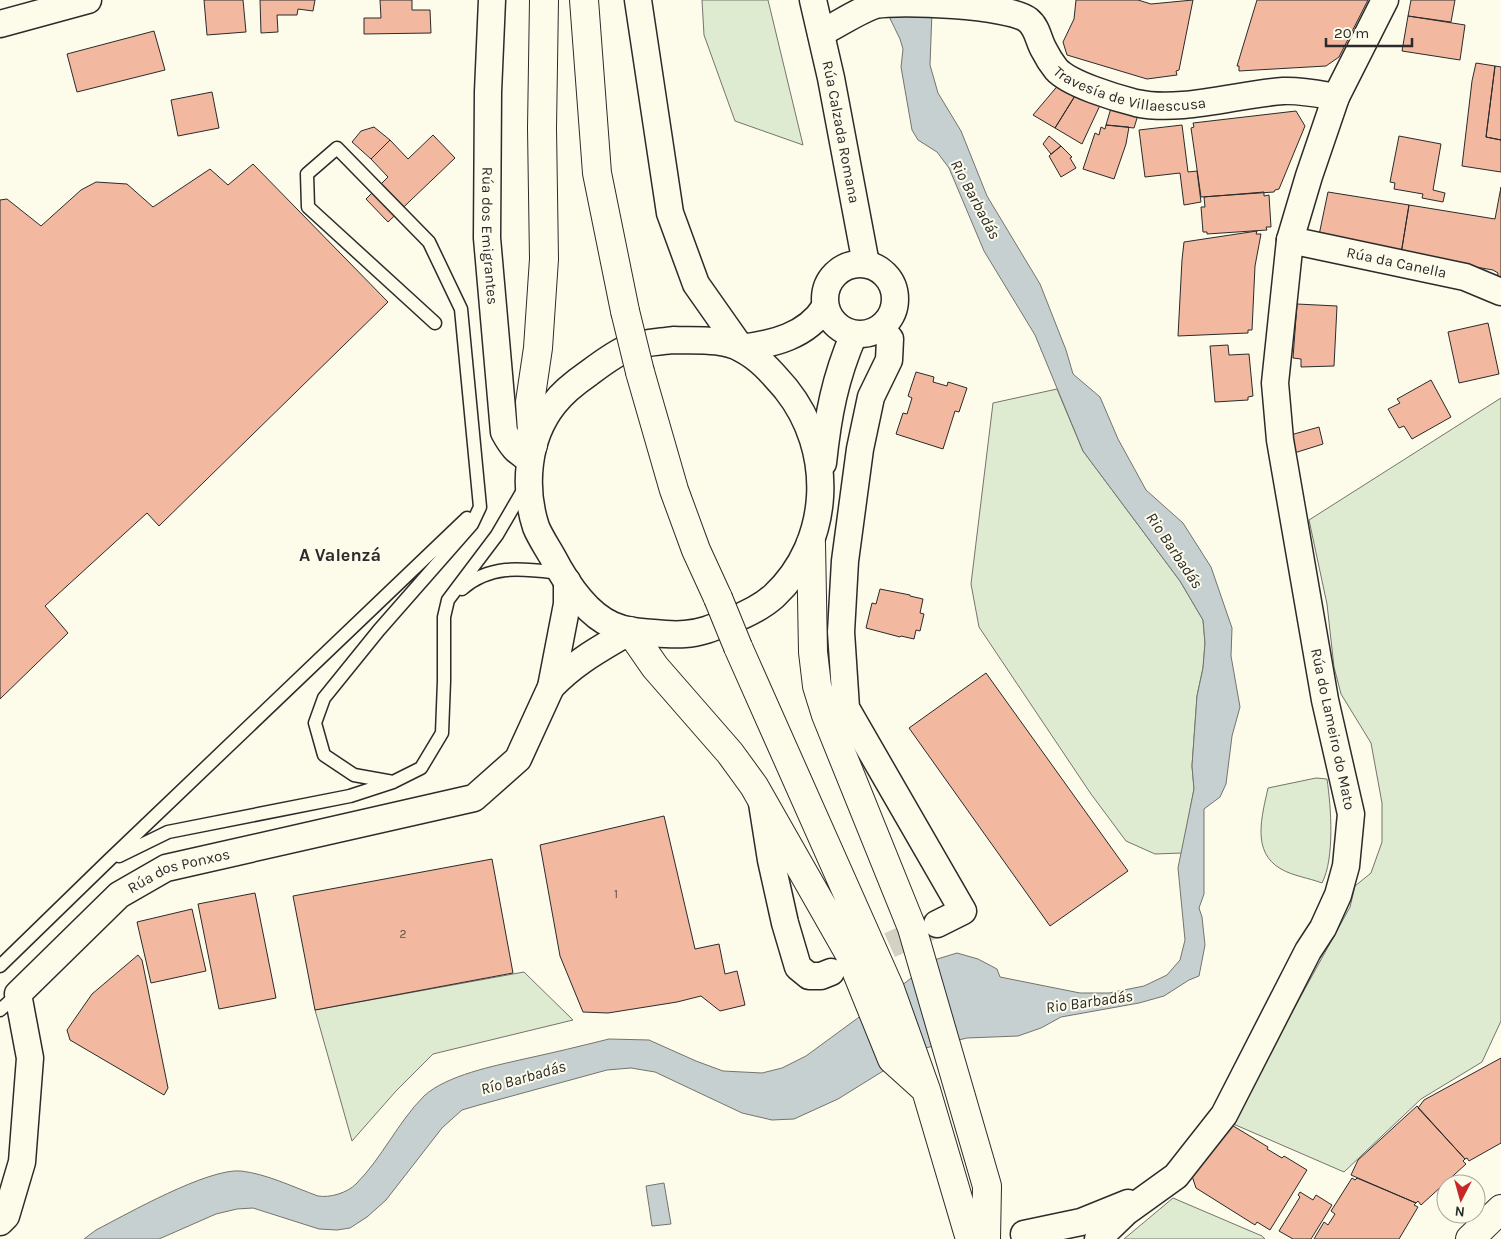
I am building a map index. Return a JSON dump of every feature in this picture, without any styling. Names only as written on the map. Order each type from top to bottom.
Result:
[{"type":"main road","points":[[531,461],[530,402],[538,348],[544,259],[542,128],[544,0]]},
{"type":"main road","points":[[584,0],[598,173],[625,311],[640,372],[674,490],[696,550],[738,647],[890,988],[974,1236]]},
{"type":"main road","points":[[810,543],[813,652],[817,686],[836,711],[912,928],[987,1186],[974,1236]]},
{"type":"main road","points":[[630,631],[655,667],[730,752],[754,786],[849,953],[892,1059],[926,1090]]},
{"type":"main road","points":[[1470,1239],[1501,1209]]},
{"type":"street","points":[[0,24],[88,0]]},
{"type":"street","name":"Rúa dos Emigrantes","points":[[492,0],[488,92],[487,238],[494,326],[504,432],[510,444],[520,455],[531,461]]},
{"type":"street","points":[[638,0],[670,213],[696,284],[741,348],[769,368],[798,404],[814,441],[821,486]]},
{"type":"street","name":"Rúa Calzada Romana","points":[[813,0],[866,264]]},
{"type":"street","name":"Rúa do Lameiro do Mato","points":[[1176,1176],[1224,1115],[1308,951],[1323,928],[1338,895],[1346,866],[1351,814],[1325,700],[1280,440],[1275,383],[1290,240],[1308,176],[1336,97],[1385,0]]},
{"type":"street","name":"Travesía de Villaescusa","points":[[821,33],[876,4],[917,1],[956,4],[1014,14],[1028,20],[1037,31],[1043,50],[1057,70],[1081,85],[1137,103],[1173,106],[1284,91],[1316,93],[1336,97]]},
{"type":"street","name":"Rúa da Canella","points":[[1290,240],[1464,277],[1501,292]]},
{"type":"street","points":[[852,264],[866,264],[879,269],[889,279],[894,291],[895,305],[890,318],[881,328],[868,334],[854,334],[841,329],[831,320],[825,307],[825,293],[830,280],[839,270],[852,264]]},
{"type":"street","points":[[825,307],[818,319],[785,338],[762,345],[741,348],[715,341],[674,340],[629,348],[602,363],[572,385],[554,403],[542,421],[531,461],[530,506],[537,530],[564,577],[584,604],[610,625],[630,631],[685,634],[712,628],[745,615],[773,597],[798,569],[810,543],[820,512],[821,486],[832,396],[842,361],[854,334]]},
{"type":"street","points":[[881,328],[890,339],[889,360],[871,397],[860,449],[845,562],[836,711],[963,911],[938,924]]},
{"type":"street","name":"Rúa dos Ponxos","points":[[0,1222],[6,1216],[22,1162],[30,1067],[30,1058],[9,1002],[119,895],[166,868],[474,798],[518,759],[552,687],[566,613],[564,577]]},
{"type":"street","name":"Rúa dos Ponxos","points":[[552,687],[568,670],[584,658],[630,631]]},
{"type":"street","points":[[762,802],[785,923],[798,967],[808,976],[821,976],[830,972]]},
{"type":"street","points":[[1024,1234],[1081,1222],[1114,1210],[1176,1176]]},
{"type":"street","points":[[1098,1239],[1126,1212],[1176,1176]]},
{"type":"lane","points":[[393,782],[354,775],[324,756],[315,724],[324,698],[379,630],[472,524],[480,507],[461,309],[429,242],[337,148],[307,174],[308,207],[434,323]]},
{"type":"lane","points":[[108,861],[168,832],[350,796],[393,782],[421,768],[442,733],[444,617],[448,600],[496,535],[522,494],[531,461]]},
{"type":"lane","points":[[0,966],[480,507]]},
{"type":"lane","points":[[448,600],[480,576],[496,571],[534,570],[564,577]]},
{"type":"green space","points":[[702,0],[768,0],[803,145],[735,121],[704,35]]},
{"type":"green space","points":[[1057,389],[1083,451],[1180,581],[1203,620],[1205,643],[1203,668],[1197,696],[1192,766],[1194,789],[1182,853],[1155,854],[1126,841],[1091,794],[979,627],[971,584],[993,403]]},
{"type":"green space","points":[[1501,398],[1501,1021],[1482,1062],[1421,1099],[1344,1172],[1231,1123],[1350,907],[1355,886],[1371,873],[1382,842],[1382,803],[1371,743],[1341,694],[1334,667],[1327,604],[1309,520]]},
{"type":"green space","points":[[1316,778],[1327,779],[1331,817],[1329,860],[1322,883],[1281,869],[1272,862],[1265,853],[1261,833],[1263,810],[1268,788]]},
{"type":"green space","points":[[524,972],[573,1020],[433,1054],[396,1091],[352,1141],[315,1010]]},
{"type":"green space","points":[[1173,1198],[1262,1236],[1265,1239],[1124,1239]]},
{"type":"water","points":[[881,0],[932,11],[930,65],[938,93],[961,131],[987,196],[1040,284],[1066,350],[1073,374],[1100,397],[1118,439],[1146,490],[1183,523],[1211,567],[1232,628],[1231,656],[1240,707],[1232,736],[1226,784],[1220,797],[1204,809],[1204,894],[1199,908],[1202,917],[1205,945],[1199,976],[1164,996],[1139,1003],[1061,1017],[1041,1028],[1018,1036],[967,1038],[917,1050],[838,1099],[794,1119],[772,1120],[742,1113],[655,1072],[631,1068],[607,1070],[462,1110],[442,1128],[386,1200],[367,1217],[350,1228],[337,1230],[319,1229],[253,1208],[237,1209],[216,1214],[159,1239],[84,1239],[96,1230],[168,1193],[227,1172],[241,1171],[260,1175],[318,1196],[328,1196],[343,1192],[356,1184],[365,1174],[406,1117],[424,1096],[445,1082],[485,1068],[609,1039],[649,1040],[723,1071],[762,1073],[782,1068],[806,1056],[934,960],[957,953],[978,959],[997,969],[1000,977],[1080,993],[1109,993],[1144,986],[1167,975],[1180,960],[1185,940],[1178,868],[1194,789],[1192,766],[1197,696],[1203,668],[1205,643],[1203,620],[1180,581],[1083,451],[1035,335],[984,251],[949,168],[937,152],[918,140],[912,130],[901,67],[903,49]]},
{"type":"water","points":[[664,1183],[671,1224],[652,1226],[646,1186]]},
{"type":"building","points":[[204,0],[243,0],[246,32],[207,35]]},
{"type":"building","points":[[260,0],[315,0],[313,11],[298,9],[297,15],[277,15],[278,32],[261,33]]},
{"type":"building","points":[[380,0],[412,0],[412,10],[430,10],[431,33],[364,34],[364,18],[381,18]]},
{"type":"building","points":[[1076,0],[1138,0],[1151,4],[1193,0],[1179,70],[1176,71],[1177,75],[1147,79],[1067,55],[1063,42],[1074,19]]},
{"type":"building","points":[[1257,0],[1368,0],[1339,57],[1326,66],[1239,71],[1239,66],[1237,66]]},
{"type":"building","points":[[1411,0],[1455,0],[1451,22],[1408,16]]},
{"type":"building","points":[[1408,16],[1465,25],[1460,60],[1402,51]]},
{"type":"building","points":[[154,31],[165,70],[77,92],[67,54]]},
{"type":"building","points":[[1476,63],[1495,66],[1486,137],[1501,140],[1501,172],[1462,166],[1472,81]]},
{"type":"building","points":[[1495,66],[1501,67],[1501,140],[1486,137]]},
{"type":"building","points":[[1060,83],[1078,91],[1055,128],[1033,115]]},
{"type":"building","points":[[1078,91],[1102,101],[1082,144],[1055,128]]},
{"type":"building","points":[[212,92],[219,128],[178,136],[171,100]]},
{"type":"building","points":[[1111,108],[1138,115],[1134,128],[1106,125]]},
{"type":"building","points":[[1296,111],[1305,126],[1279,189],[1274,192],[1201,197],[1191,128],[1194,127],[1193,123]]},
{"type":"building","points":[[1106,125],[1129,127],[1126,144],[1114,179],[1083,169],[1095,133],[1099,135],[1101,127],[1105,129]]},
{"type":"building","points":[[1182,125],[1188,172],[1197,171],[1201,202],[1184,205],[1180,173],[1145,177],[1139,130]]},
{"type":"building","points":[[374,127],[390,140],[371,159],[352,142],[361,131]]},
{"type":"building","points":[[433,135],[455,158],[388,222],[366,199],[388,177],[371,159],[390,140],[408,159]]},
{"type":"building","points":[[1049,136],[1061,146],[1051,154],[1043,144]]},
{"type":"building","points":[[1399,136],[1441,144],[1433,190],[1445,193],[1443,202],[1422,198],[1423,194],[1394,189],[1395,183],[1390,182]]},
{"type":"building","points":[[1061,146],[1072,157],[1070,158],[1076,168],[1061,177],[1049,156]]},
{"type":"building","points":[[253,164],[388,302],[159,526],[147,513],[45,606],[68,633],[0,699],[0,200],[7,199],[41,226],[81,190],[96,182],[127,184],[153,207],[210,169],[228,185]]},
{"type":"building","points":[[1501,187],[1501,280],[1497,279],[1498,273],[1493,270],[1401,254],[1409,205],[1495,219]]},
{"type":"building","points":[[1264,192],[1264,196],[1269,195],[1271,227],[1266,227],[1267,230],[1207,234],[1207,232],[1203,232],[1201,207],[1205,207],[1204,197]]},
{"type":"building","points":[[1328,192],[1409,205],[1401,254],[1319,235]]},
{"type":"building","points":[[1257,231],[1256,234],[1261,234],[1255,266],[1252,330],[1248,330],[1248,333],[1178,336],[1184,242]]},
{"type":"building","points":[[1297,304],[1337,306],[1334,366],[1301,367],[1301,359],[1293,358]]},
{"type":"building","points":[[1488,323],[1499,374],[1459,383],[1448,332]]},
{"type":"building","points":[[1228,345],[1229,355],[1249,354],[1253,396],[1248,397],[1248,400],[1215,402],[1210,346]]},
{"type":"building","points":[[916,372],[934,377],[933,382],[947,386],[948,382],[967,388],[959,412],[955,411],[943,449],[896,434],[903,413],[907,414],[912,398],[908,396]]},
{"type":"building","points":[[1431,380],[1451,417],[1412,439],[1404,426],[1399,428],[1388,409],[1400,403],[1397,399]]},
{"type":"building","points":[[1319,427],[1323,444],[1291,454],[1287,436]]},
{"type":"building","points":[[880,589],[923,599],[920,613],[924,614],[920,631],[916,630],[914,639],[866,628],[872,603],[876,604]]},
{"type":"building","points":[[986,673],[1128,871],[1050,926],[909,728]]},
{"type":"building","points":[[664,816],[695,949],[719,944],[725,974],[737,971],[745,1005],[720,1011],[701,996],[677,1002],[608,1013],[583,1012],[560,956],[540,845]]},
{"type":"building","points":[[492,859],[513,973],[315,1010],[293,896]]},
{"type":"building","points":[[255,893],[276,998],[219,1009],[198,904]]},
{"type":"building","points":[[192,909],[206,971],[151,983],[137,922]]},
{"type":"building","points":[[138,955],[142,960],[168,1088],[164,1095],[70,1040],[67,1030],[92,994]]},
{"type":"building","points":[[1501,1058],[1501,1143],[1469,1161],[1418,1108],[1424,1100]]},
{"type":"building","points":[[1417,1106],[1465,1159],[1463,1161],[1466,1164],[1455,1174],[1436,1174],[1436,1191],[1421,1205],[1418,1201],[1416,1203],[1351,1175],[1358,1160]]},
{"type":"building","points":[[1230,1124],[1268,1147],[1267,1149],[1282,1158],[1284,1156],[1307,1170],[1270,1230],[1257,1222],[1255,1225],[1196,1188],[1191,1173]]},
{"type":"building","points":[[1352,1178],[1355,1180],[1357,1178],[1416,1203],[1414,1205],[1418,1207],[1399,1239],[1314,1239],[1324,1222],[1328,1225],[1335,1214],[1331,1211]]},
{"type":"building","points":[[1300,1192],[1313,1200],[1316,1195],[1332,1205],[1311,1239],[1293,1239],[1279,1231],[1300,1197],[1298,1195]]},
{"type":"tunnel","points":[[854,961],[935,925]]},
{"type":"district","name":"A Valenzá","points":[[340,555]]},
{"type":"water label","name":"Rio Barbadás","points":[[976,199]]},
{"type":"water label","name":"Rio Barbadás","points":[[1175,550]]},
{"type":"water label","name":"Rio Barbadás","points":[[1089,1001]]},
{"type":"water label","name":"Río Barbadás","points":[[523,1077]]}]
